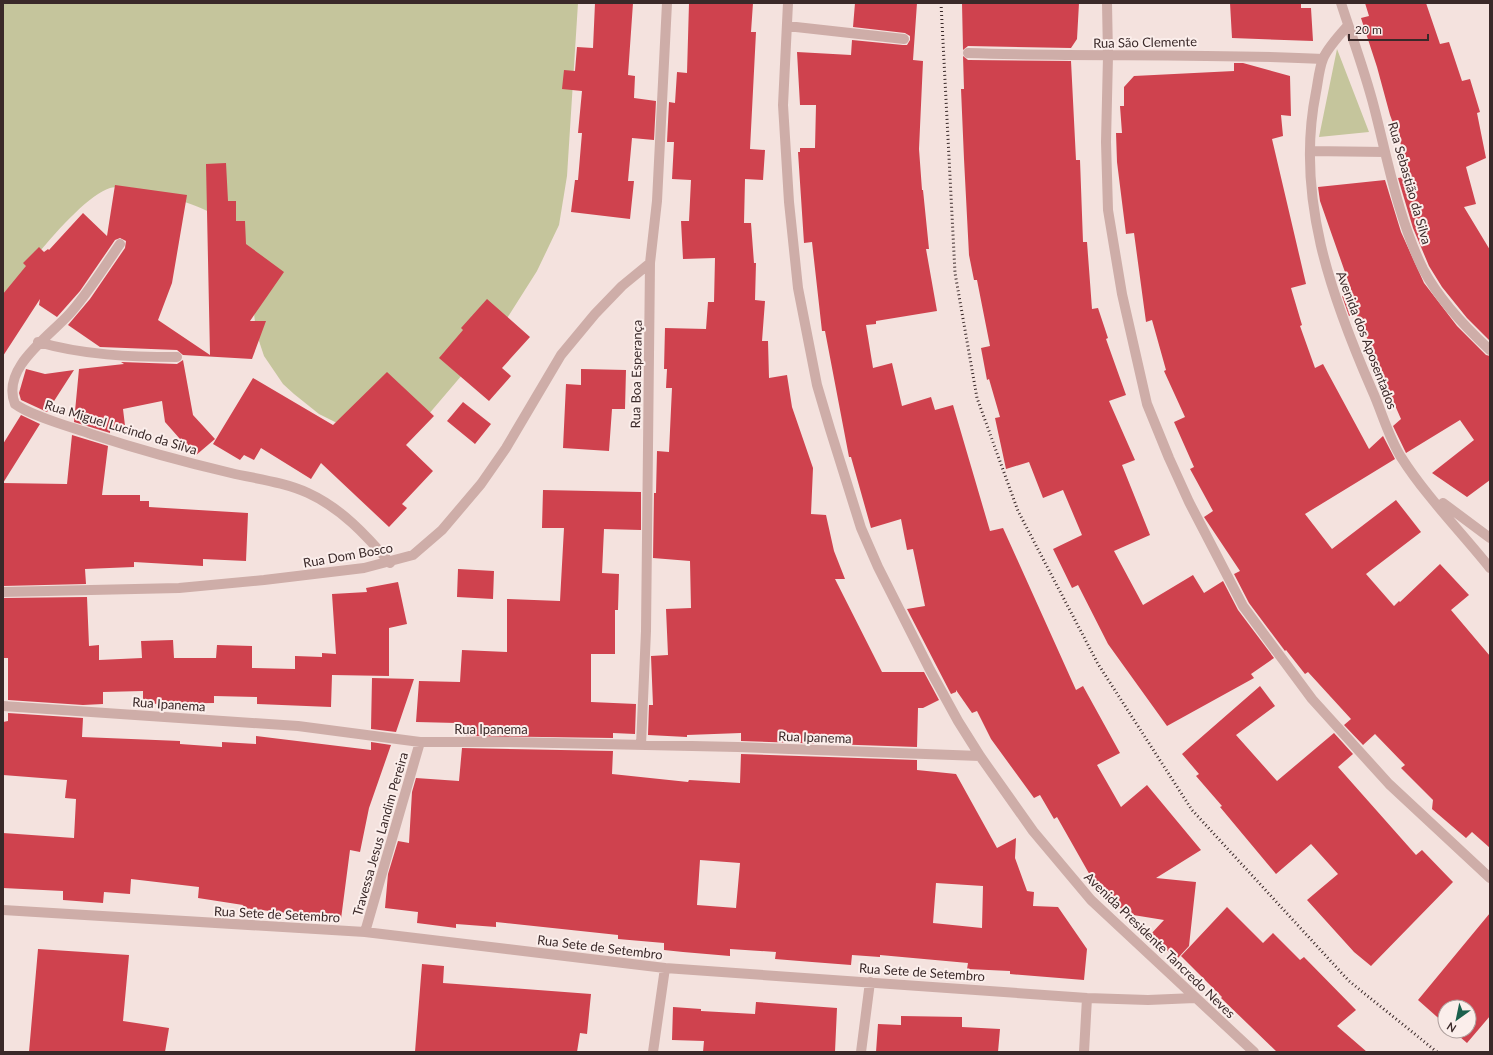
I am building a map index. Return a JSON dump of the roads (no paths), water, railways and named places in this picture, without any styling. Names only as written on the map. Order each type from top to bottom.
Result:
[{"type":"street","name":"Rua Boa Esperança","points":[[641,745],[646,631],[650,263],[657,201],[667,3]]},
{"type":"street","name":"Avenida Presidente Tancredo Neves","points":[[788,3],[783,105],[789,202],[798,288],[817,385],[861,528],[878,567],[930,670],[980,756],[1033,831],[1092,900],[1254,1052]]},
{"type":"street","points":[[1107,3],[1108,56],[1106,142],[1108,210],[1122,294],[1147,404],[1189,502],[1243,606],[1312,699],[1389,784],[1490,878]]},
{"type":"street","points":[[1341,3],[1348,25]]},
{"type":"street","name":"Avenida dos Aposentados","points":[[1348,25],[1323,59],[1310,127],[1310,150],[1319,239],[1328,278],[1341,315],[1388,430],[1401,456],[1490,568]]},
{"type":"street","name":"Rua Sebastião da Silva","points":[[1348,25],[1374,104],[1385,152],[1404,221],[1423,269],[1454,312],[1490,350]]},
{"type":"street","points":[[787,26],[904,39]]},
{"type":"street","name":"Rua São Clemente","points":[[968,53],[1108,56],[1247,55],[1323,59]]},
{"type":"street","points":[[1310,150],[1385,152]]},
{"type":"street","name":"Rua Miguel Lucindo da Silva","points":[[120,244],[71,313],[38,342],[24,359],[14,378],[12,393],[15,404],[20,408],[73,428],[159,455],[279,483],[307,492],[331,506],[347,518],[390,563]]},
{"type":"street","name":"Rua Dom Bosco","points":[[3,592],[179,588],[324,574],[390,563],[413,555],[442,530],[481,484],[506,448],[561,355],[594,314],[622,286],[650,263]]},
{"type":"street","points":[[38,342],[60,348],[103,355],[177,357]]},
{"type":"street","points":[[1426,488],[1471,525],[1490,538]]},
{"type":"street","name":"Rua Ipanema","points":[[3,706],[298,726],[420,742],[641,745],[980,756]]},
{"type":"street","name":"Travessa Jesus Landim Pereira","points":[[365,932],[420,742]]},
{"type":"street","name":"Rua Sete de Setembro","points":[[3,910],[365,932],[665,968],[1087,998],[1148,1000],[1195,998]]},
{"type":"street","points":[[653,1052],[665,968]]},
{"type":"street","points":[[861,1052],[870,982]]},
{"type":"street","points":[[1084,1052],[1087,998]]},
{"type":"railway","points":[[941,3],[955,273],[977,398],[1018,511],[1098,664],[1192,810],[1349,981],[1437,1052]]}]
